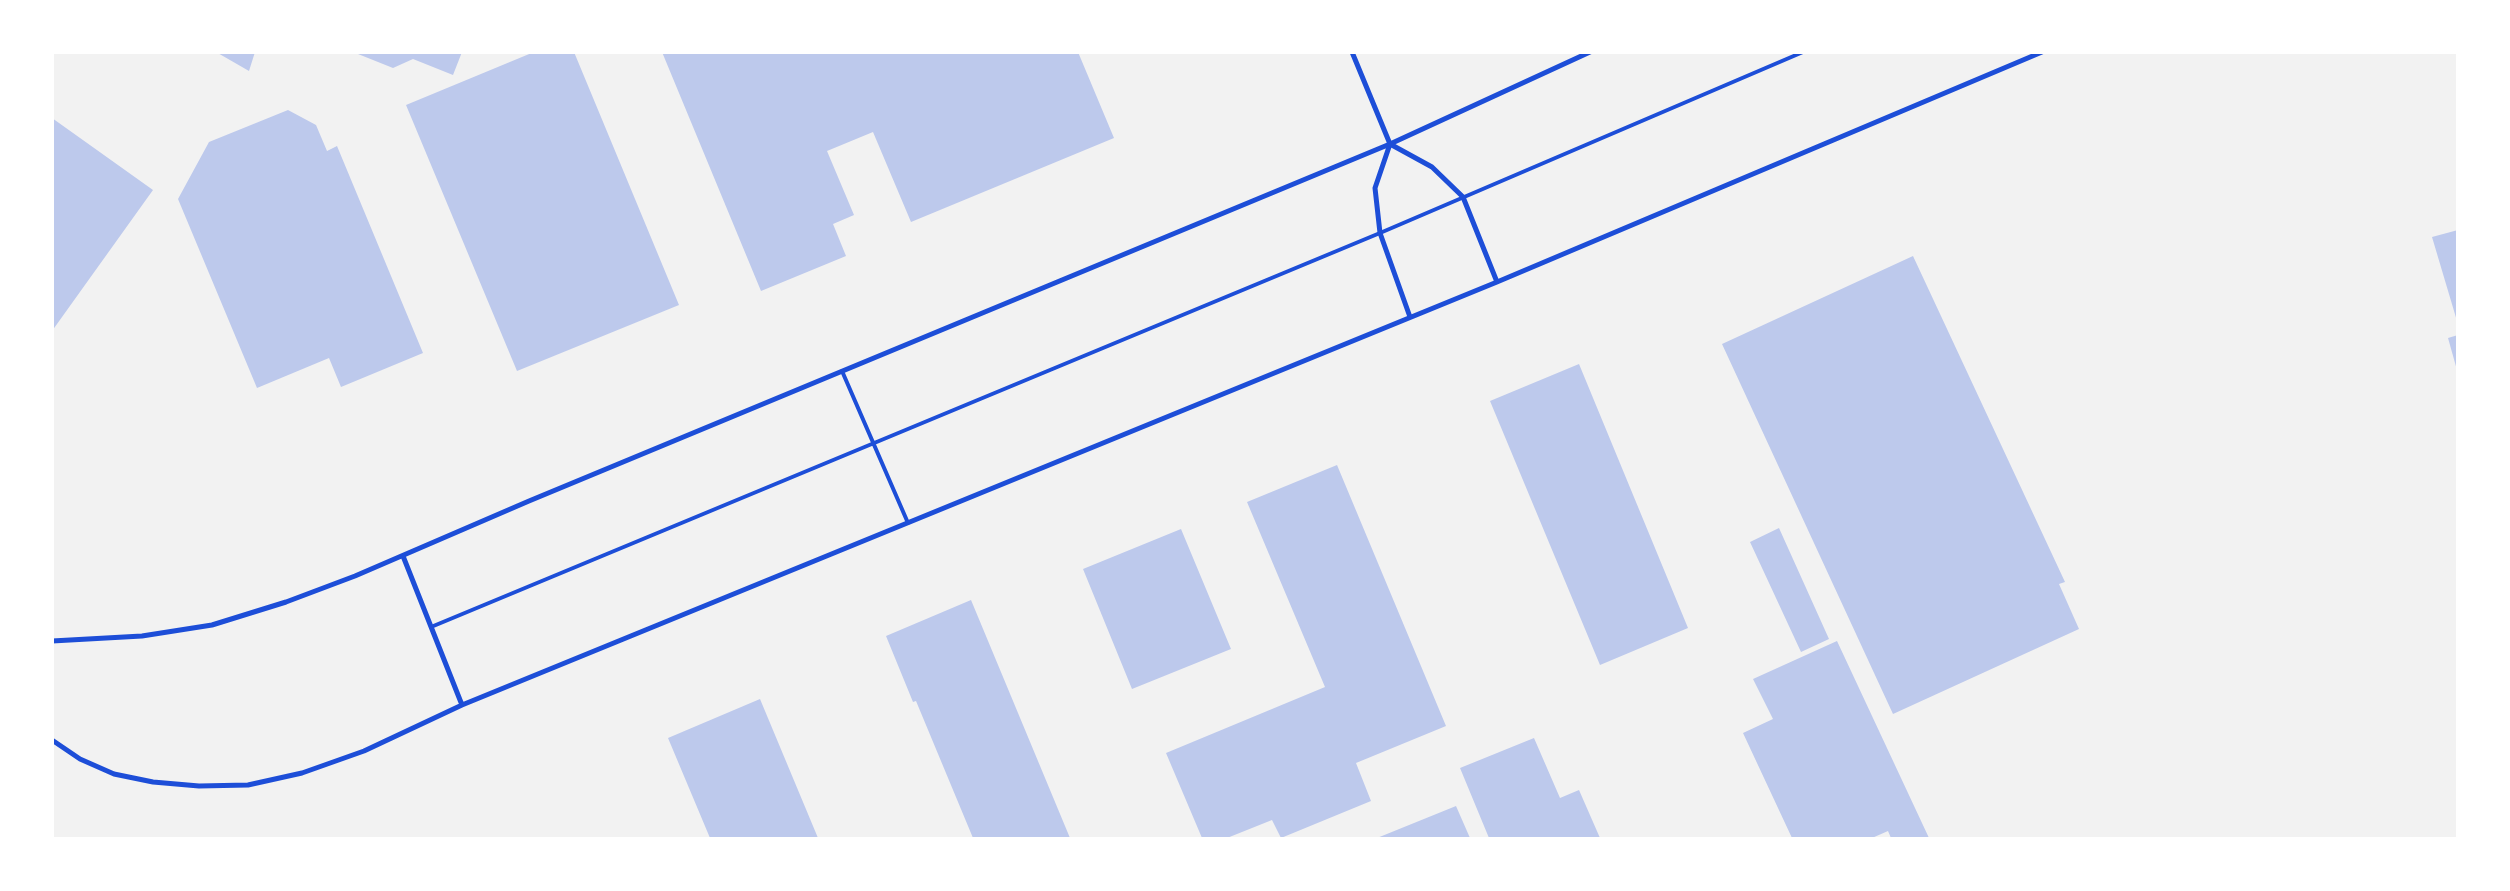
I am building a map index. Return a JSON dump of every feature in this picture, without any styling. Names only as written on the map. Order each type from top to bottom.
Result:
[{"type":"street","points":[[1352,52],[1390,144],[1432,167],[1463,198],[1497,282]]},
{"type":"street","points":[[52,641],[142,636],[212,625],[295,599],[403,556],[538,497],[1390,144],[1590,52]]},
{"type":"street","points":[[52,740],[80,759],[114,774],[153,782],[199,786],[248,784],[302,773],[364,751],[462,705],[1497,282],[2042,52]]},
{"type":"street","points":[[1390,144],[1375,188],[1380,233],[1410,316]]},
{"type":"street","points":[[403,556],[462,705]]},
{"type":"lane","points":[[431,627],[1380,233],[1803,52]]},
{"type":"lane","points":[[842,371],[908,523]]},
{"type":"building","points":[[216,52],[255,52],[249,71]]},
{"type":"building","points":[[353,52],[462,52],[453,75],[413,59],[393,68]]},
{"type":"building","points":[[534,52],[574,52],[679,305],[517,371],[406,105]]},
{"type":"building","points":[[662,52],[1078,52],[1114,138],[911,222],[873,132],[827,151],[854,215],[833,224],[846,256],[761,291]]},
{"type":"building","points":[[288,110],[316,125],[327,151],[337,146],[423,353],[341,387],[329,358],[257,388],[178,199],[209,142]]},
{"type":"building","points":[[52,118],[153,190],[52,331]]},
{"type":"building","points":[[2458,230],[2458,321],[2457,321],[2432,237]]},
{"type":"building","points":[[1913,256],[2065,582],[2059,584],[2079,629],[1893,714],[1722,344]]},
{"type":"building","points":[[2458,335],[2458,370],[2457,370],[2448,338]]},
{"type":"building","points":[[1579,364],[1688,628],[1600,665],[1490,401]]},
{"type":"building","points":[[1337,465],[1446,726],[1356,763],[1371,801],[1281,838],[1272,820],[1227,838],[1202,838],[1166,753],[1325,687],[1247,502]]},
{"type":"building","points":[[1779,528],[1829,639],[1801,652],[1750,542]]},
{"type":"building","points":[[1181,529],[1231,649],[1132,689],[1083,569]]},
{"type":"building","points":[[971,600],[1070,838],[973,838],[916,701],[913,702],[886,636]]},
{"type":"building","points":[[1837,641],[1929,838],[1891,838],[1888,831],[1872,838],[1792,838],[1743,733],[1773,719],[1753,679]]},
{"type":"building","points":[[760,699],[818,838],[710,838],[668,738]]},
{"type":"building","points":[[1534,738],[1560,798],[1579,790],[1600,838],[1489,838],[1460,768]]},
{"type":"building","points":[[1456,806],[1470,838],[1377,838]]}]
